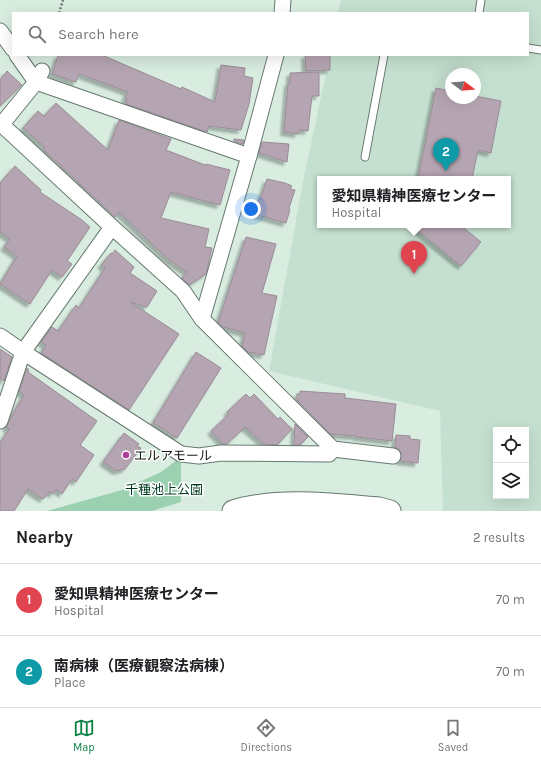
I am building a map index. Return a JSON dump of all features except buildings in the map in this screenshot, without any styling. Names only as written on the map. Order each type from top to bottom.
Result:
[{"type":"street","points":[[282,12],[283,0]]},
{"type":"street","points":[[0,31],[12,48]]},
{"type":"street","points":[[18,56],[39,77],[249,156]]},
{"type":"street","points":[[202,319],[249,156],[276,56]]},
{"type":"street","points":[[39,77],[1,124],[112,227],[184,290],[202,319],[333,449],[393,456]]},
{"type":"street","points":[[0,421],[23,352],[112,227]]},
{"type":"street","points":[[0,336],[181,454],[199,456],[221,453],[329,454],[333,449]]},
{"type":"street","points":[[233,511],[249,506],[310,502],[379,508],[390,511]]},
{"type":"lane","points":[[479,12],[481,0]]},
{"type":"lane","points":[[529,48],[541,50]]},
{"type":"lane","points":[[365,157],[384,56]]},
{"type":"path","points":[[59,12],[63,0]]},
{"type":"shaded area","points":[[341,0],[541,0],[541,511],[443,511],[440,411],[269,371],[304,176],[330,56],[529,56],[529,12],[338,12]]},
{"type":"green space","name":"千種池上公園","points":[[181,457],[181,502],[152,511],[47,511],[122,490],[161,472]]},
{"type":"place","name":"南病棟（医療観察法病棟）","points":[[446,171]]},
{"type":"place","name":"愛知県精神医療センター","points":[[414,274]]},
{"type":"place","name":"エルアモール","points":[[126,455]]}]
